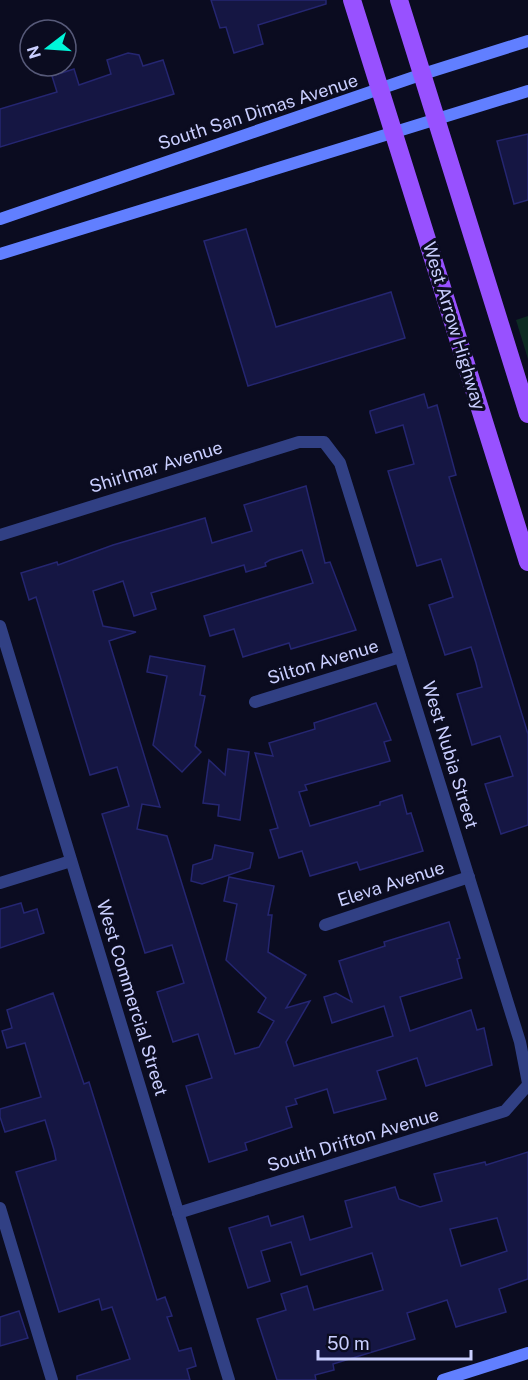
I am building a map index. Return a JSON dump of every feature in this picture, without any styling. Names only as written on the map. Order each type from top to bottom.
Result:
[{"type":"main road","name":"West Arrow Highway","points":[[352,0],[528,562]]},
{"type":"main road","points":[[399,0],[528,414]]},
{"type":"street","name":"South San Dimas Avenue","points":[[0,219],[423,74],[528,41]]},
{"type":"street","points":[[0,255],[528,91]]},
{"type":"street","name":"Shirlmar Avenue","points":[[0,535],[299,442],[324,442]]},
{"type":"street","name":"West Nubia Street","points":[[324,442],[340,463],[520,1042],[528,1084]]},
{"type":"street","name":"West Commercial Street","points":[[0,626],[229,1380]]},
{"type":"street","name":"Silton Avenue","points":[[255,702],[400,657]]},
{"type":"street","points":[[0,883],[71,861]]},
{"type":"street","name":"Eleva Avenue","points":[[325,925],[469,877]]},
{"type":"street","name":"South Drifton Avenue","points":[[178,1213],[505,1111],[528,1084]]},
{"type":"street","points":[[0,1208],[52,1380]]},
{"type":"street","points":[[443,1380],[528,1353]]},
{"type":"green space","points":[[528,316],[528,359],[516,320]]},
{"type":"building","points":[[211,0],[326,0],[326,4],[258,25],[263,44],[234,53],[226,27],[220,28]]},
{"type":"building","points":[[128,53],[139,55],[143,66],[163,60],[174,94],[0,147],[0,109],[57,92],[53,78],[77,78],[79,85],[111,74],[107,60]]},
{"type":"building","points":[[528,134],[528,200],[514,204],[497,141]]},
{"type":"building","points":[[246,229],[276,327],[391,292],[405,338],[248,386],[204,241]]},
{"type":"building","points":[[424,394],[428,408],[437,405],[456,475],[449,477],[528,734],[528,825],[501,834],[485,784],[513,776],[500,736],[472,745],[457,694],[482,687],[476,663],[471,647],[445,655],[429,605],[453,597],[441,559],[417,566],[388,471],[414,464],[403,425],[376,433],[370,413],[370,411]]},
{"type":"building","points":[[306,486],[325,563],[330,562],[356,630],[291,649],[289,643],[243,657],[234,629],[210,636],[204,616],[313,583],[302,550],[270,560],[265,563],[266,566],[246,572],[244,565],[151,593],[156,609],[134,616],[123,581],[93,591],[103,626],[136,632],[109,641],[160,807],[142,804],[137,829],[167,836],[235,1054],[259,1047],[274,1021],[258,1012],[266,998],[226,960],[237,904],[224,901],[229,877],[274,886],[268,915],[272,915],[268,952],[306,975],[286,1008],[310,1001],[286,1042],[294,1066],[393,1036],[384,1006],[332,1023],[324,997],[336,993],[352,1002],[339,961],[385,946],[384,942],[449,922],[460,958],[457,959],[462,978],[400,997],[410,1031],[471,1010],[477,1030],[484,1028],[492,1065],[426,1086],[417,1058],[377,1071],[386,1099],[334,1113],[327,1089],[295,1099],[297,1104],[286,1107],[292,1127],[245,1143],[247,1150],[209,1162],[186,1086],[212,1078],[198,1034],[173,1042],[157,992],[184,983],[172,945],[145,953],[102,814],[129,806],[117,767],[90,775],[36,597],[29,600],[21,573],[57,562],[58,565],[113,545],[205,518],[212,543],[252,531],[244,505]]},
{"type":"building","points":[[150,656],[205,666],[200,695],[205,696],[195,746],[201,752],[182,772],[153,745],[167,676],[147,672]]},
{"type":"building","points":[[376,703],[391,740],[384,742],[390,761],[305,785],[307,790],[299,792],[310,826],[380,805],[380,802],[402,795],[407,814],[411,813],[423,851],[360,870],[357,862],[310,876],[302,851],[279,858],[270,830],[278,828],[255,753],[273,756],[269,743],[315,729],[314,723]]},
{"type":"building","points":[[228,749],[249,752],[240,820],[218,816],[219,805],[203,803],[209,760],[225,775]]},
{"type":"building","points":[[215,845],[253,853],[250,868],[202,884],[191,881],[193,865],[212,859]]},
{"type":"building","points":[[21,903],[24,913],[37,909],[44,933],[0,948],[0,909]]},
{"type":"building","points":[[53,993],[84,1084],[89,1082],[157,1300],[165,1297],[172,1316],[167,1317],[179,1351],[191,1348],[196,1366],[187,1369],[190,1380],[77,1380],[77,1376],[130,1359],[112,1307],[102,1310],[99,1299],[59,1312],[16,1172],[56,1160],[45,1120],[5,1132],[0,1117],[0,1109],[41,1097],[25,1043],[7,1048],[2,1031],[12,1028],[7,1010]]},
{"type":"building","points":[[528,1152],[528,1279],[499,1289],[506,1312],[456,1327],[447,1300],[407,1313],[415,1339],[333,1364],[334,1370],[315,1375],[316,1380],[277,1380],[257,1319],[286,1310],[281,1294],[307,1286],[314,1310],[383,1290],[372,1253],[301,1275],[291,1242],[261,1251],[270,1281],[248,1288],[229,1228],[268,1216],[271,1226],[303,1216],[310,1240],[352,1227],[345,1201],[395,1187],[399,1199],[420,1207],[442,1201],[434,1174],[485,1162],[486,1165]],"holes":[[[497,1218],[507,1251],[461,1266],[450,1229]]]},
{"type":"building","points":[[19,1311],[28,1338],[0,1346],[0,1317]]}]
